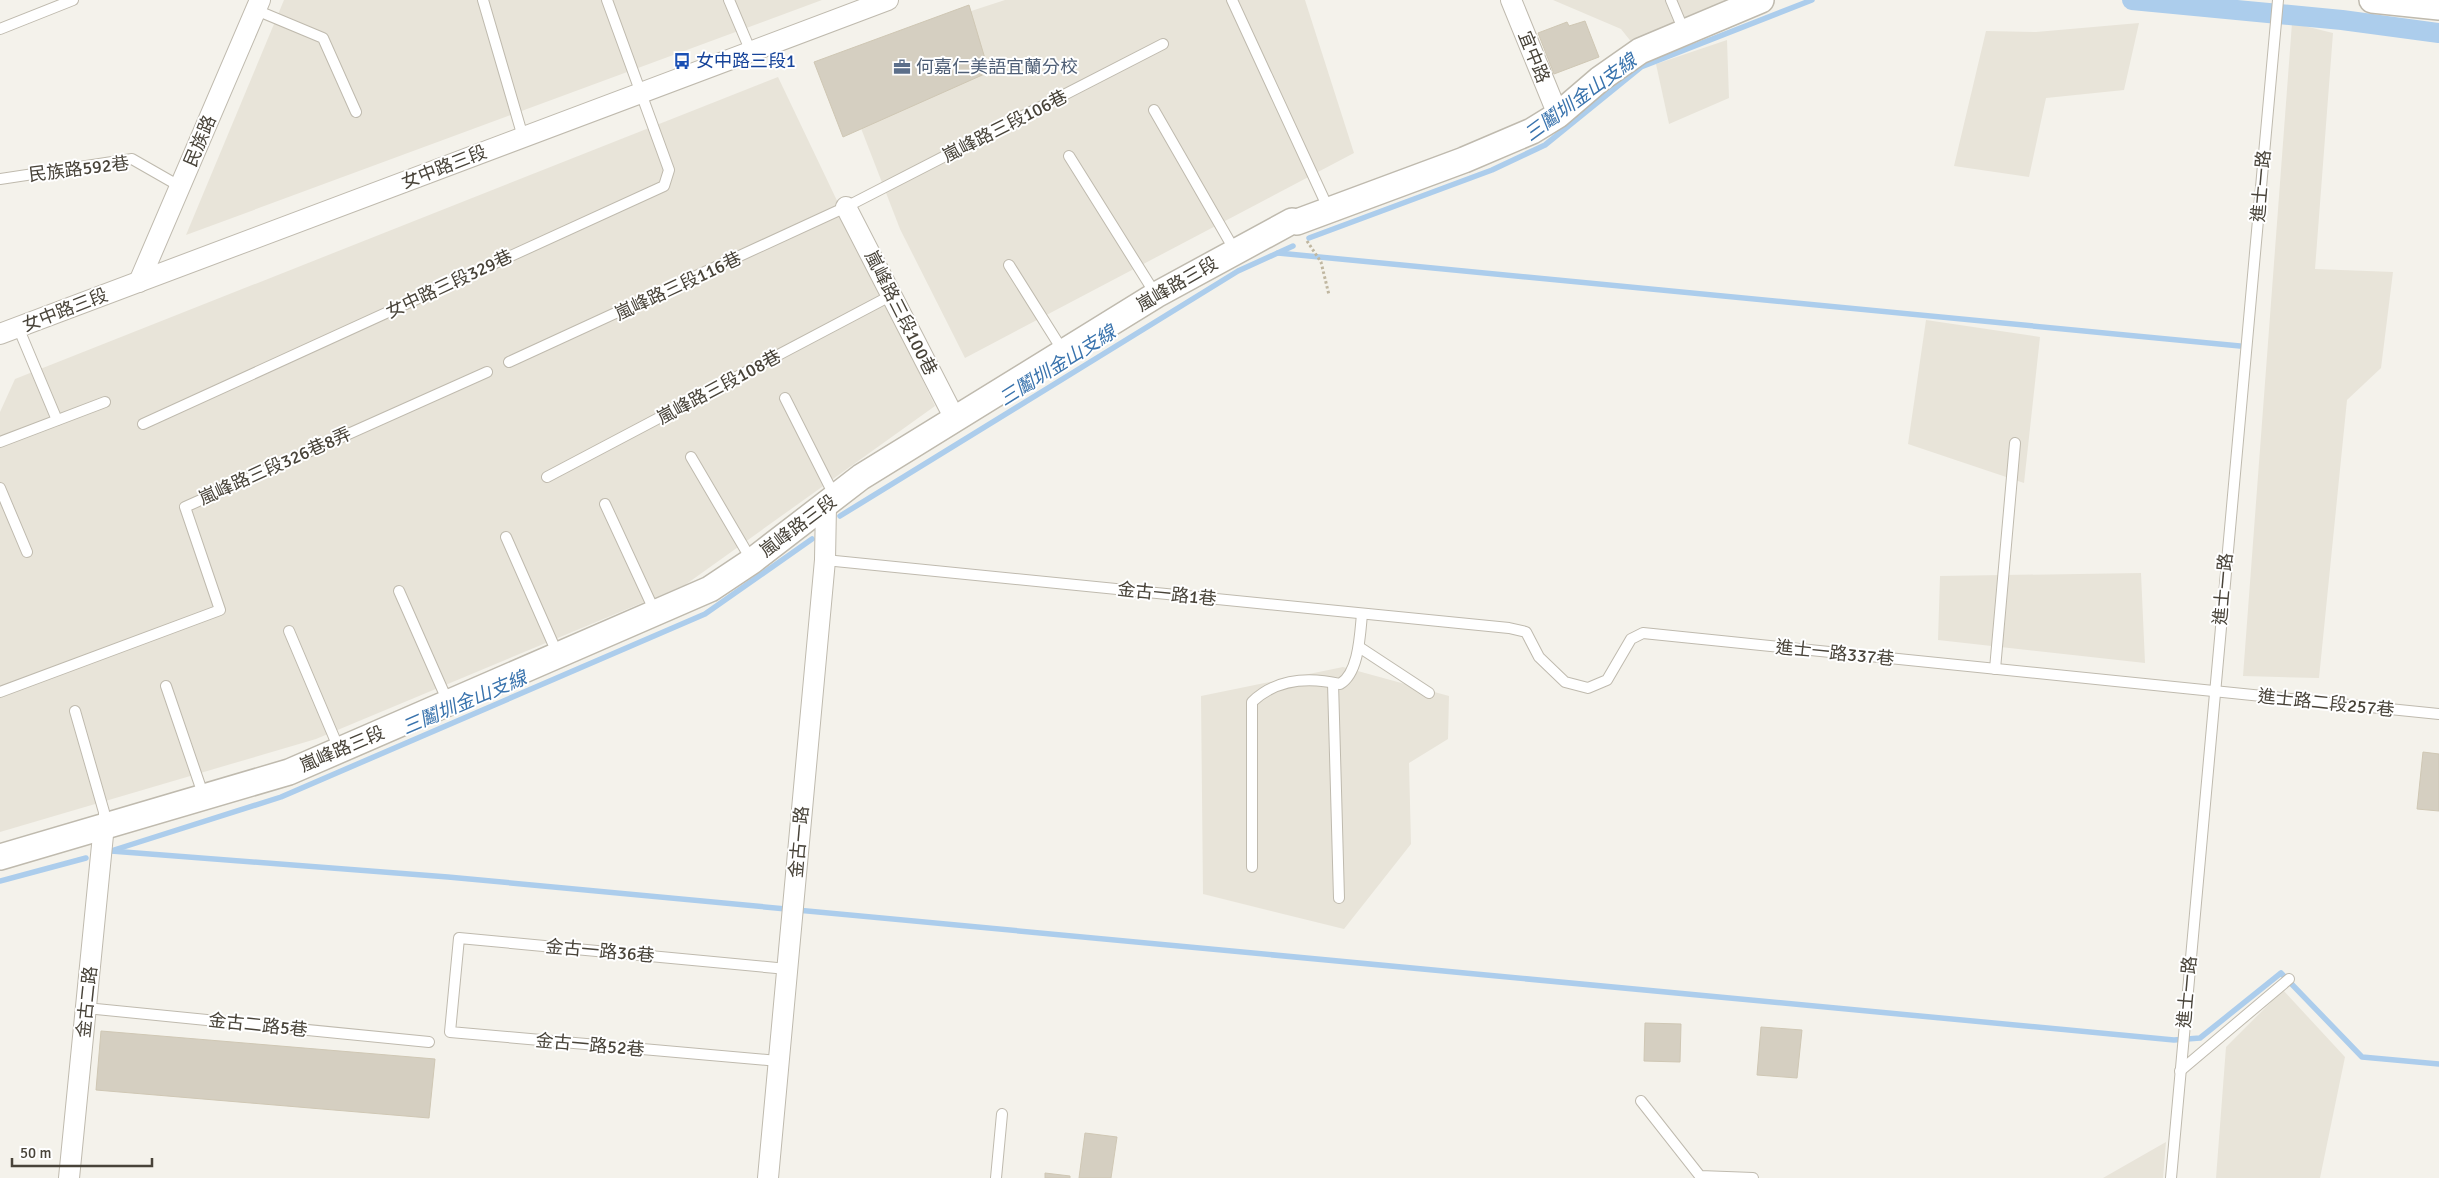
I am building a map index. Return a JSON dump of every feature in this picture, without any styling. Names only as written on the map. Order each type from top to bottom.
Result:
[{"type":"street","name":"女中路三段","points":[[9,331],[888,0]]},
{"type":"street","name":"宜中路","points":[[1511,0],[1558,115]]},
{"type":"street","name":"嵐峰路三段","points":[[0,857],[289,772],[710,589],[752,562],[861,478],[1063,351],[1234,251],[1292,221],[1297,222],[1473,157],[1532,131],[1558,115],[1600,79],[1640,51],[1761,0]]},
{"type":"street","points":[[2372,0],[2439,7]]},
{"type":"street","name":"民族路","points":[[139,282],[258,5]]},
{"type":"street","name":"嵐峰路三段100巷","points":[[846,207],[955,419]]},
{"type":"street","name":"金古一路","points":[[768,1178],[831,502]]},
{"type":"street","name":"金古二路","points":[[69,1178],[104,825]]},
{"type":"lane","points":[[0,29],[73,0]]},
{"type":"lane","points":[[483,0],[523,137]]},
{"type":"lane","name":"女中路三段329巷","points":[[143,424],[664,186],[669,170],[607,0]]},
{"type":"lane","points":[[729,0],[751,52]]},
{"type":"lane","points":[[1232,0],[1329,210]]},
{"type":"lane","points":[[1671,0],[1684,31]]},
{"type":"lane","name":"進士一路","points":[[2170,1178],[2213,692],[2278,0]]},
{"type":"lane","points":[[258,5],[323,38],[356,112]]},
{"type":"lane","name":"嵐峰路三段106巷","points":[[846,207],[1163,44]]},
{"type":"lane","points":[[1154,110],[1234,251]]},
{"type":"lane","points":[[1069,156],[1156,295]]},
{"type":"lane","name":"民族路592巷","points":[[0,179],[132,159],[181,187]]},
{"type":"lane","name":"嵐峰路三段116巷","points":[[509,362],[846,207]]},
{"type":"lane","points":[[1009,265],[1063,351]]},
{"type":"lane","name":"嵐峰路三段108巷","points":[[547,478],[892,295]]},
{"type":"lane","points":[[9,331],[57,420]]},
{"type":"lane","name":"嵐峰路三段326巷8弄","points":[[0,692],[220,610],[185,506],[487,372]]},
{"type":"lane","points":[[785,398],[831,502]]},
{"type":"lane","points":[[0,442],[105,402]]},
{"type":"lane","points":[[1995,669],[2015,443]]},
{"type":"lane","points":[[690,457],[752,562]]},
{"type":"lane","points":[[0,488],[27,552]]},
{"type":"lane","points":[[605,504],[656,614]]},
{"type":"lane","points":[[506,537],[558,656]]},
{"type":"lane","name":"金古一路1巷","points":[[825,560],[1510,628]]},
{"type":"lane","points":[[398,591],[448,702]]},
{"type":"lane","points":[[1252,867],[1252,702],[1262,692],[1282,683],[1321,680],[1340,684],[1348,680],[1359,647],[1362,614]]},
{"type":"lane","name":"進士一路337巷","points":[[1510,628],[1526,632],[1540,657],[1565,682],[1588,688],[1607,680],[1631,638],[1643,633],[2213,692]]},
{"type":"lane","points":[[289,631],[340,750]]},
{"type":"lane","points":[[1359,647],[1429,693]]},
{"type":"lane","points":[[1333,683],[1339,898]]},
{"type":"lane","points":[[166,686],[204,798]]},
{"type":"lane","name":"進士路二段257巷","points":[[2213,692],[2439,714]]},
{"type":"lane","points":[[75,710],[104,812],[104,825]]},
{"type":"lane","name":"金古一路36巷","points":[[455,985],[459,938],[787,969]]},
{"type":"lane","points":[[2180,1071],[2289,978]]},
{"type":"lane","name":"金古一路52巷","points":[[455,985],[450,1032],[778,1062]]},
{"type":"lane","name":"金古二路5巷","points":[[86,1008],[429,1042]]},
{"type":"lane","points":[[1641,1100],[1700,1176],[1753,1178]]},
{"type":"lane","points":[[996,1178],[1002,1114]]},
{"type":"path","points":[[1292,221],[1321,262],[1329,295]]},
{"type":"shaded area","points":[[284,0],[822,0],[186,235]]},
{"type":"shaded area","points":[[1005,0],[1305,0],[1354,153],[965,358],[900,229],[833,56]]},
{"type":"shaded area","points":[[1553,0],[1732,0],[1633,44],[1621,29]]},
{"type":"shaded area","points":[[2139,23],[2124,90],[2046,98],[2029,177],[1954,166],[1986,31],[2036,32]]},
{"type":"shaded area","points":[[2292,23],[2333,33],[2315,269],[2393,272],[2381,368],[2347,400],[2319,678],[2243,676]]},
{"type":"shaded area","points":[[1727,40],[1729,98],[1669,124],[1656,64]]},
{"type":"shaded area","points":[[778,77],[935,406],[685,585],[316,739],[0,832],[0,412],[15,379]]},
{"type":"shaded area","points":[[1926,320],[2040,337],[2024,483],[1908,444]]},
{"type":"shaded area","points":[[2141,573],[2145,663],[1938,640],[1940,576]]},
{"type":"shaded area","points":[[1343,667],[1449,696],[1448,739],[1409,763],[1411,844],[1344,929],[1203,894],[1201,696]]},
{"type":"shaded area","points":[[2283,990],[2345,1057],[2320,1178],[2216,1178],[2226,1047]]},
{"type":"shaded area","points":[[2166,1142],[2163,1178],[2103,1178]]},
{"type":"building","name":"何嘉仁美語宜蘭分校","points":[[969,5],[989,72],[843,137],[814,62]]},
{"type":"building","points":[[1585,21],[1599,57],[1554,74],[1538,33],[1567,22],[1569,26]]},
{"type":"building","points":[[2423,752],[2439,754],[2439,811],[2417,809]]},
{"type":"building","points":[[1645,1023],[1681,1024],[1680,1062],[1644,1061]]},
{"type":"building","points":[[1761,1027],[1802,1030],[1797,1078],[1757,1075]]},
{"type":"building","points":[[101,1031],[435,1059],[429,1118],[96,1090]]},
{"type":"building","points":[[1085,1133],[1117,1137],[1111,1178],[1079,1178]]},
{"type":"building","points":[[1045,1173],[1070,1176],[1070,1178],[1045,1178]]},
{"type":"waterway","name":"三鬮圳金山支線","points":[[1309,238],[1492,170],[1545,145],[1641,67],[1812,0]]},
{"type":"waterway","points":[[2132,0],[2342,20],[2439,33]]},
{"type":"waterway","name":"三鬮圳金山支線","points":[[840,516],[1238,271],[1293,246]]},
{"type":"waterway","points":[[1278,253],[2240,346]]},
{"type":"waterway","name":"三鬮圳金山支線","points":[[114,850],[281,797],[705,614],[812,539]]},
{"type":"waterway","points":[[111,851],[448,877],[2174,1040],[2200,1038],[2281,973],[2362,1057],[2439,1064]]},
{"type":"waterway","name":"三鬮圳金山支線","points":[[0,881],[86,858]]},
{"type":"place","name":"女中路三段1","points":[[682,61]]},
{"type":"place","name":"何嘉仁美語宜蘭分校","points":[[902,67]]}]
